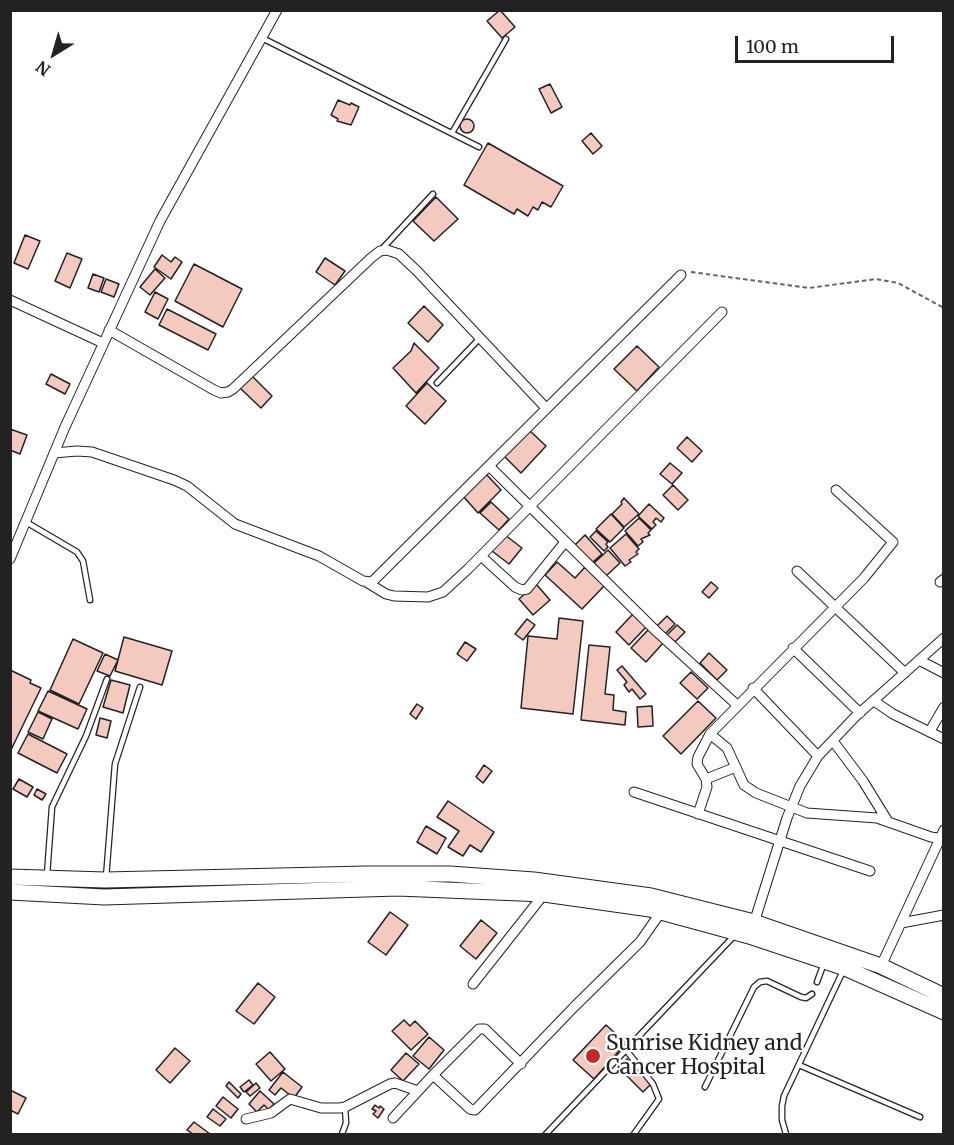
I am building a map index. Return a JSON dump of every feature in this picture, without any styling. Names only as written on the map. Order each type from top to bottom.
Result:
[{"type":"main road","points":[[10,877],[47,880],[105,880],[450,874],[534,880],[651,896],[845,968],[944,1012]]},
{"type":"main road","points":[[183,879],[183,895]]},
{"type":"main road","points":[[10,892],[104,897],[398,888],[544,894],[661,912],[747,930],[881,966],[944,996]]},
{"type":"street","points":[[10,559],[54,453],[160,221],[277,10]]},
{"type":"street","points":[[109,330],[214,390],[221,393],[228,392],[318,306],[380,251],[387,250],[399,255],[546,408]]},
{"type":"street","points":[[368,583],[375,580],[681,275]]},
{"type":"street","points":[[10,300],[103,343]]},
{"type":"street","points":[[54,453],[92,452],[174,480],[187,486],[235,524],[319,556],[386,594],[435,596],[481,556],[722,312]]},
{"type":"street","points":[[489,466],[656,631],[737,705]]},
{"type":"street","points":[[698,814],[707,787],[706,779],[697,764],[698,757],[710,734],[864,578],[893,542],[836,490]]},
{"type":"street","points":[[481,556],[515,587],[522,590],[527,589],[565,542]]},
{"type":"street","points":[[796,571],[905,673]]},
{"type":"street","points":[[747,930],[800,786],[819,756],[860,713],[944,638]]},
{"type":"street","points":[[793,648],[860,713]]},
{"type":"street","points":[[919,660],[944,673]]},
{"type":"street","points":[[753,688],[819,756]]},
{"type":"street","points":[[874,701],[893,714],[944,739]]},
{"type":"street","points":[[930,731],[944,707]]},
{"type":"street","points":[[710,734],[727,748],[744,785],[749,790],[791,808],[818,814],[866,816],[887,820],[941,839]]},
{"type":"street","points":[[833,741],[863,781],[887,820]]},
{"type":"street","points":[[706,779],[736,767]]},
{"type":"street","points":[[634,792],[870,871]]},
{"type":"street","points":[[881,966],[944,830]]},
{"type":"street","points":[[473,984],[544,894]]},
{"type":"street","points":[[433,1075],[472,1111],[522,1064],[574,1007],[640,942],[661,912]]},
{"type":"street","points":[[901,923],[944,915]]},
{"type":"street","points":[[393,1118],[482,1028],[522,1064]]},
{"type":"street","points":[[246,1119],[271,1113],[290,1099],[321,1108],[345,1107],[390,1084],[395,1083],[418,1091]]},
{"type":"lane","points":[[262,38],[479,147]]},
{"type":"lane","points":[[452,133],[506,39]]},
{"type":"lane","points":[[380,251],[433,194]]},
{"type":"lane","points":[[437,383],[480,338]]},
{"type":"lane","points":[[26,522],[77,552],[83,561],[90,600]]},
{"type":"lane","points":[[47,880],[52,807],[86,736],[107,679]]},
{"type":"lane","points":[[105,880],[115,764],[140,687]]},
{"type":"lane","points":[[546,1134],[626,1050],[747,930]]},
{"type":"lane","points":[[817,982],[824,960]]},
{"type":"lane","points":[[786,1134],[782,1120],[782,1106],[845,968]]},
{"type":"lane","points":[[705,1087],[754,987],[760,982],[767,981],[801,997],[806,998],[812,994]]},
{"type":"lane","points":[[626,1050],[653,1084],[659,1099],[634,1134]]},
{"type":"lane","points":[[799,1065],[920,1117]]},
{"type":"lane","points":[[342,1134],[346,1123],[345,1107]]},
{"type":"path","points":[[681,275],[695,272],[809,288],[876,279],[898,283],[944,308]]},
{"type":"building","points":[[500,10],[515,27],[502,38],[487,21]]},
{"type":"building","points":[[550,84],[562,107],[551,113],[539,89]]},
{"type":"building","points":[[338,100],[359,107],[351,125],[337,121],[338,119],[331,115]]},
{"type":"building","points":[[467,119],[472,121],[474,126],[472,131],[467,133],[462,131],[460,126],[462,121]]},
{"type":"building","points":[[591,133],[602,146],[593,154],[582,141]]},
{"type":"building","points":[[488,143],[563,186],[551,207],[542,202],[538,210],[533,207],[528,216],[517,209],[514,214],[464,185]]},
{"type":"building","points":[[436,197],[458,219],[434,241],[413,221]]},
{"type":"building","points":[[25,235],[40,241],[28,269],[14,263]]},
{"type":"building","points":[[67,253],[82,259],[70,288],[55,281]]},
{"type":"building","points":[[162,255],[171,262],[175,257],[182,262],[171,279],[154,267]]},
{"type":"building","points":[[325,258],[345,271],[335,285],[316,272]]},
{"type":"building","points":[[194,264],[242,289],[223,327],[175,301]]},
{"type":"building","points":[[155,269],[165,278],[150,295],[140,287]]},
{"type":"building","points":[[93,274],[104,278],[99,292],[88,288]]},
{"type":"building","points":[[106,279],[119,284],[114,297],[101,292]]},
{"type":"building","points":[[155,292],[168,299],[158,319],[145,312]]},
{"type":"building","points":[[424,306],[443,325],[428,342],[408,323]]},
{"type":"building","points":[[167,309],[216,334],[208,350],[159,325]]},
{"type":"building","points":[[414,343],[439,368],[416,393],[393,368],[411,351]]},
{"type":"building","points":[[637,346],[659,367],[637,391],[614,369]]},
{"type":"building","points":[[51,374],[70,384],[65,394],[46,384]]},
{"type":"building","points":[[252,376],[272,396],[261,408],[240,388]]},
{"type":"building","points":[[427,383],[446,401],[425,424],[406,406]]},
{"type":"building","points":[[10,429],[27,435],[20,454],[10,450]]},
{"type":"building","points":[[528,429],[546,446],[521,473],[503,455]]},
{"type":"building","points":[[687,437],[702,451],[692,462],[677,448]]},
{"type":"building","points":[[670,463],[682,473],[672,484],[660,474]]},
{"type":"building","points":[[486,474],[501,490],[478,513],[463,496]]},
{"type":"building","points":[[673,485],[688,500],[678,510],[663,495]]},
{"type":"building","points":[[624,498],[639,514],[624,527],[612,514],[622,504]]},
{"type":"building","points":[[491,502],[509,519],[499,530],[480,513]]},
{"type":"building","points":[[649,504],[664,518],[661,522],[656,518],[653,522],[656,525],[652,529],[638,516]]},
{"type":"building","points":[[611,514],[624,528],[610,542],[596,529]]},
{"type":"building","points":[[639,518],[651,530],[648,533],[650,535],[641,539],[643,542],[638,546],[625,531]]},
{"type":"building","points":[[596,531],[608,542],[606,544],[608,547],[604,551],[590,537]]},
{"type":"building","points":[[626,534],[639,549],[636,552],[638,554],[625,566],[610,548]]},
{"type":"building","points":[[505,535],[522,548],[509,564],[492,551]]},
{"type":"building","points":[[585,535],[602,554],[592,563],[575,545]]},
{"type":"building","points":[[608,550],[620,563],[606,576],[594,563]]},
{"type":"building","points":[[557,562],[575,578],[585,567],[605,585],[582,609],[545,575]]},
{"type":"building","points":[[711,582],[718,588],[709,598],[702,592]]},
{"type":"building","points":[[536,584],[550,600],[533,615],[519,599]]},
{"type":"building","points":[[633,614],[646,627],[629,645],[616,632]]},
{"type":"building","points":[[667,616],[675,624],[665,634],[657,626]]},
{"type":"building","points":[[559,618],[583,621],[573,714],[521,708],[528,636],[557,639]]},
{"type":"building","points":[[527,619],[535,625],[523,640],[515,634]]},
{"type":"building","points":[[677,625],[685,632],[675,642],[667,635]]},
{"type":"building","points":[[649,629],[664,642],[646,662],[631,648]]},
{"type":"building","points":[[124,637],[172,651],[162,685],[115,671]]},
{"type":"building","points":[[73,639],[103,653],[79,704],[50,690]]},
{"type":"building","points":[[465,642],[476,649],[467,661],[457,654]]},
{"type":"building","points":[[589,645],[610,647],[605,694],[614,695],[613,710],[626,712],[625,725],[581,720]]},
{"type":"building","points":[[709,653],[727,670],[717,680],[700,663]]},
{"type":"building","points":[[105,654],[118,660],[110,676],[97,671]]},
{"type":"building","points":[[622,666],[646,694],[640,699],[632,689],[629,692],[624,685],[627,682],[617,670]]},
{"type":"building","points":[[10,670],[31,680],[30,683],[41,688],[10,752]]},
{"type":"building","points":[[691,672],[708,688],[697,699],[680,683]]},
{"type":"building","points":[[111,680],[130,685],[123,713],[103,707]]},
{"type":"building","points":[[48,691],[87,709],[78,729],[38,711]]},
{"type":"building","points":[[698,701],[716,718],[681,754],[663,736]]},
{"type":"building","points":[[417,704],[423,708],[416,719],[410,714]]},
{"type":"building","points":[[652,706],[653,726],[638,727],[637,707]]},
{"type":"building","points":[[38,712],[52,719],[43,739],[28,732]]},
{"type":"building","points":[[100,718],[111,721],[107,738],[96,735]]},
{"type":"building","points":[[28,734],[67,754],[57,773],[18,753]]},
{"type":"building","points":[[484,765],[492,771],[483,783],[476,777]]},
{"type":"building","points":[[19,779],[33,787],[27,797],[13,789]]},
{"type":"building","points":[[37,789],[46,794],[42,800],[34,795]]},
{"type":"building","points":[[448,801],[494,832],[481,852],[470,845],[463,856],[448,847],[459,831],[437,817]]},
{"type":"building","points":[[426,826],[446,838],[437,854],[417,842]]},
{"type":"building","points":[[390,912],[408,925],[386,955],[368,942]]},
{"type":"building","points":[[481,920],[497,933],[476,959],[460,946]]},
{"type":"building","points":[[258,983],[275,997],[254,1024],[236,1011]]},
{"type":"building","points":[[404,1020],[410,1026],[415,1021],[428,1034],[411,1050],[392,1031]]},
{"type":"building","points":[[606,1025],[626,1043],[594,1079],[573,1060]]},
{"type":"building","points":[[429,1037],[444,1050],[429,1069],[413,1056]]},
{"type":"building","points":[[175,1048],[190,1061],[170,1083],[156,1070]]},
{"type":"building","points":[[270,1052],[285,1069],[271,1081],[256,1064]]},
{"type":"building","points":[[406,1053],[419,1064],[403,1081],[391,1070]]},
{"type":"building","points":[[627,1059],[651,1084],[643,1092],[618,1067]]},
{"type":"building","points":[[283,1072],[302,1087],[294,1098],[281,1088],[275,1095],[269,1090]]},
{"type":"building","points":[[249,1080],[253,1085],[244,1092],[240,1087]]},
{"type":"building","points":[[229,1082],[241,1094],[238,1098],[226,1086]]},
{"type":"building","points":[[256,1083],[260,1088],[250,1096],[246,1092]]},
{"type":"building","points":[[10,1090],[26,1098],[18,1114],[10,1110]]},
{"type":"building","points":[[260,1091],[274,1104],[269,1110],[264,1105],[257,1112],[249,1104]]},
{"type":"building","points":[[223,1097],[238,1109],[231,1118],[216,1106]]},
{"type":"building","points":[[375,1105],[384,1109],[378,1118],[373,1114],[376,1111],[372,1109]]},
{"type":"building","points":[[213,1109],[226,1119],[220,1126],[207,1117]]},
{"type":"building","points":[[194,1122],[210,1134],[193,1134],[187,1130]]},
{"type":"place","name":"Sunrise Kidney and Cancer Hospital","points":[[593,1056]]}]
